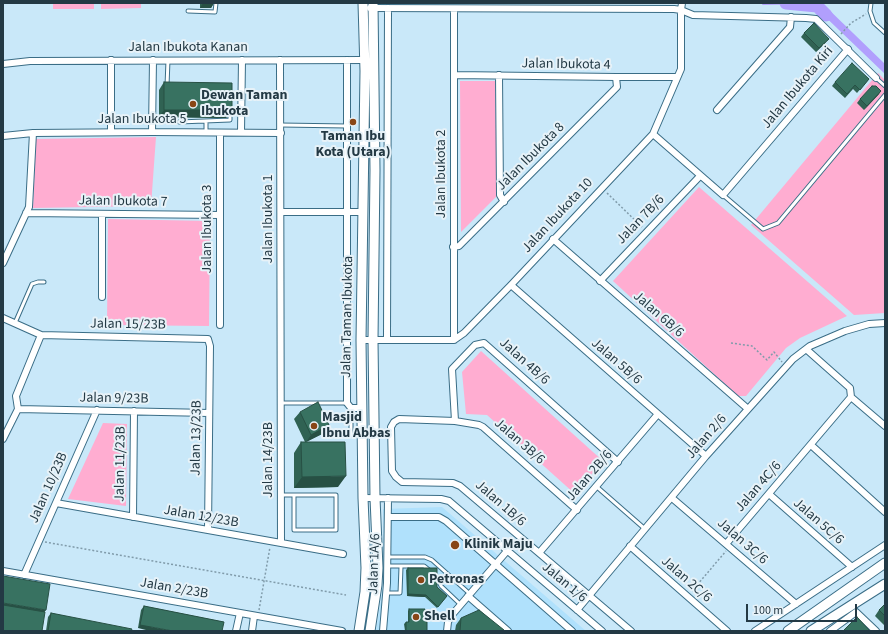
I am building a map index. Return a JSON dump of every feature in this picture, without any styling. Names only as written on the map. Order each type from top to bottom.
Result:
[{"type":"main road","name":"Jalan Taman Ibukota","points":[[363,5],[369,60],[374,170],[373,340],[375,498],[378,568],[370,631]]},
{"type":"main road","name":"Jalan Taman Ibukota","points":[[359,631],[366,580],[363,498],[361,340],[369,60],[373,6]]},
{"type":"main road","points":[[788,631],[884,565]]},
{"type":"main road","points":[[811,631],[885,584]]},
{"type":"street","name":"Jalan Ibukota 10","points":[[454,340],[511,285],[653,134],[681,69],[682,3]]},
{"type":"street","name":"Jalan Ibukota Kiri","points":[[363,5],[388,8],[681,10],[693,15],[816,19],[848,49],[723,195]]},
{"type":"street","points":[[387,340],[388,8]]},
{"type":"street","name":"Jalan Ibukota 2","points":[[454,9],[454,340]]},
{"type":"street","points":[[717,110],[790,27],[791,17]]},
{"type":"street","points":[[848,49],[876,78]]},
{"type":"street","name":"Jalan Ibukota Kanan","points":[[3,64],[30,60],[369,60]]},
{"type":"street","points":[[111,60],[111,132]]},
{"type":"street","points":[[152,132],[153,60]]},
{"type":"street","points":[[241,132],[242,60]]},
{"type":"street","name":"Jalan Ibukota 1","points":[[280,60],[281,377]]},
{"type":"street","points":[[347,60],[349,405],[362,408]]},
{"type":"street","name":"Jalan Ibukota 4","points":[[454,75],[677,77]]},
{"type":"street","points":[[499,75],[500,195],[504,202]]},
{"type":"street","name":"Jalan Ibukota 8","points":[[453,247],[459,246],[617,87],[616,77]]},
{"type":"street","name":"Jalan Ibukota 5","points":[[3,136],[33,133],[111,132],[281,133]]},
{"type":"street","points":[[3,263],[29,207],[33,133]]},
{"type":"street","name":"Jalan Ibukota 3","points":[[220,133],[220,325]]},
{"type":"street","points":[[653,134],[723,195]]},
{"type":"street","points":[[374,170],[388,169]]},
{"type":"street","name":"Jalan 7B/6","points":[[600,281],[700,176]]},
{"type":"street","points":[[281,212],[364,212]]},
{"type":"street","name":"Jalan Ibukota 7","points":[[26,213],[220,215]]},
{"type":"street","points":[[102,214],[102,297]]},
{"type":"street","name":"Jalan 6B/6","points":[[553,239],[748,409]]},
{"type":"street","name":"Jalan 5B/6","points":[[511,285],[706,456]]},
{"type":"street","points":[[3,318],[41,335],[16,396],[18,409],[3,439]]},
{"type":"street","name":"Jalan 2/6","points":[[577,610],[706,456],[793,359],[806,349],[845,331],[869,324],[885,323]]},
{"type":"street","name":"Jalan 15/23B","points":[[41,335],[208,339],[210,346]]},
{"type":"street","points":[[361,340],[454,340]]},
{"type":"street","name":"Jalan 4B/6","points":[[455,421],[452,369],[475,345],[484,343],[618,462]]},
{"type":"street","name":"Jalan 13/23B","points":[[208,530],[210,346]]},
{"type":"street","points":[[806,349],[850,388],[851,397],[885,426]]},
{"type":"street","name":"Jalan 14/23B","points":[[281,377],[281,543]]},
{"type":"street","name":"Jalan 4C/6","points":[[728,545],[851,397]]},
{"type":"street","name":"Jalan 9/23B","points":[[18,409],[209,413]]},
{"type":"street","name":"Jalan 10/23B","points":[[24,575],[97,410]]},
{"type":"street","name":"Jalan 11/23B","points":[[133,517],[134,411]]},
{"type":"street","name":"Jalan 2B/6","points":[[539,553],[658,414]]},
{"type":"street","name":"Jalan 3B/6","points":[[391,454],[391,427],[394,422],[399,419],[455,421],[479,424],[577,510]]},
{"type":"street","points":[[811,446],[885,512]]},
{"type":"street","name":"Jalan 1B/6","points":[[391,454],[392,471],[402,482],[453,483],[460,486],[631,631]]},
{"type":"street","name":"Jalan 5C/6","points":[[769,494],[852,567]]},
{"type":"street","name":"Jalan 1/6","points":[[363,498],[441,499],[449,501],[602,631]]},
{"type":"street","name":"Jalan 1A/6","points":[[383,631],[388,566],[388,498]]},
{"type":"street","name":"Jalan 3C/6","points":[[672,498],[796,604]]},
{"type":"street","name":"Jalan 12/23B","points":[[56,503],[343,554]]},
{"type":"street","points":[[388,517],[440,517],[572,631]]},
{"type":"street","name":"Jalan 2C/6","points":[[630,546],[727,631]]},
{"type":"street","points":[[755,631],[885,546]]},
{"type":"street","points":[[446,631],[451,616],[507,551]]},
{"type":"street","name":"Jalan 2/23B","points":[[3,571],[342,631]]},
{"type":"street","points":[[469,595],[508,631]]},
{"type":"street","points":[[830,631],[856,612],[876,631]]},
{"type":"street","points":[[236,631],[240,613]]},
{"type":"street","points":[[252,631],[256,616]]},
{"type":"lane","points":[[188,11],[215,12],[216,3]]},
{"type":"lane","points":[[871,3],[870,11],[874,23],[885,33]]},
{"type":"lane","points":[[168,60],[167,87],[175,87]]},
{"type":"lane","points":[[876,78],[885,86]]},
{"type":"lane","points":[[723,195],[763,229],[778,223],[885,94]]},
{"type":"lane","points":[[179,122],[230,120],[229,107]]},
{"type":"lane","points":[[206,121],[206,132]]},
{"type":"lane","points":[[281,125],[347,126]]},
{"type":"lane","points":[[14,323],[32,284],[44,282]]},
{"type":"lane","points":[[281,403],[349,405],[351,435],[362,435]]},
{"type":"lane","points":[[596,487],[645,530]]},
{"type":"lane","points":[[281,495],[294,495],[336,495],[336,530],[294,530],[294,495]]},
{"type":"lane","points":[[388,557],[425,557],[432,560],[469,595]]},
{"type":"lane","points":[[388,566],[424,566],[438,578],[441,586],[461,605]]},
{"type":"lane","points":[[400,593],[401,567]]},
{"type":"lane","points":[[434,588],[441,586]]},
{"type":"lane","points":[[386,593],[407,592]]},
{"type":"path","points":[[842,34],[851,23],[870,11]]},
{"type":"path","points":[[602,188],[647,232]]},
{"type":"path","points":[[731,343],[752,346],[767,360],[774,352],[786,366]]},
{"type":"path","points":[[39,541],[346,595]]},
{"type":"path","points":[[256,616],[271,541]]},
{"type":"path","points":[[687,596],[728,545]]},
{"type":"shaded area","points":[[53,3],[94,3],[94,9],[53,9]]},
{"type":"shaded area","points":[[101,3],[141,3],[141,8],[101,9]]},
{"type":"shaded area","points":[[763,3],[822,3],[885,64],[885,74],[815,7],[808,4],[762,5]]},
{"type":"shaded area","points":[[878,73],[885,80],[885,313],[854,315],[751,225]]},
{"type":"shaded area","points":[[460,81],[495,81],[497,196],[461,232]]},
{"type":"shaded area","points":[[156,137],[151,206],[33,208],[36,139]]},
{"type":"shaded area","points":[[699,187],[847,316],[800,338],[786,348],[746,396],[738,396],[613,281]]},
{"type":"shaded area","points":[[108,219],[210,221],[209,326],[107,325]]},
{"type":"shaded area","points":[[481,351],[603,461],[575,494],[487,415],[466,414],[462,372]]},
{"type":"shaded area","points":[[103,423],[127,424],[126,506],[68,499]]},
{"type":"shaded area","points":[[442,507],[586,631],[376,631],[384,580],[383,509]]},
{"type":"building","points":[[814,23],[829,39],[819,48],[804,33]]},
{"type":"building","points":[[852,63],[869,79],[860,90],[855,85],[847,94],[835,82]]},
{"type":"building","name":"Dewan Taman Ibukota","points":[[164,82],[232,83],[232,110],[164,110]]},
{"type":"building","points":[[872,86],[876,86],[881,91],[867,106],[860,99]]},
{"type":"building","points":[[318,402],[329,425],[311,435],[300,412]]},
{"type":"building","points":[[301,442],[345,442],[346,476],[302,477]]},
{"type":"building","name":"Petronas","points":[[408,568],[437,568],[437,587],[447,596],[438,607],[426,595],[408,594]]},
{"type":"building","points":[[3,576],[50,584],[46,610],[3,603]]},
{"type":"building","points":[[885,604],[885,616],[879,610]]},
{"type":"building","points":[[3,605],[45,612],[42,631],[3,631]]},
{"type":"building","points":[[144,606],[224,622],[222,631],[173,631],[140,625]]},
{"type":"building","name":"Shell","points":[[409,609],[425,609],[427,631],[406,631],[406,622],[409,622]]},
{"type":"building","points":[[479,610],[504,631],[460,631],[461,618]]},
{"type":"building","points":[[51,613],[132,629],[131,631],[48,631]]},
{"type":"building","points":[[857,617],[870,631],[843,631]]},
{"type":"waterway","points":[[786,3],[817,6],[826,15]]},
{"type":"place","name":"Dewan Taman Ibukota","points":[[193,104]]},
{"type":"place","name":"Taman Ibu Kota (Utara)","points":[[353,122]]},
{"type":"place","name":"Masjid Ibnu Abbas","points":[[314,426]]},
{"type":"place","name":"Klinik Maju","points":[[455,545]]},
{"type":"place","name":"Petronas","points":[[421,580]]},
{"type":"place","name":"Shell","points":[[416,617]]}]
